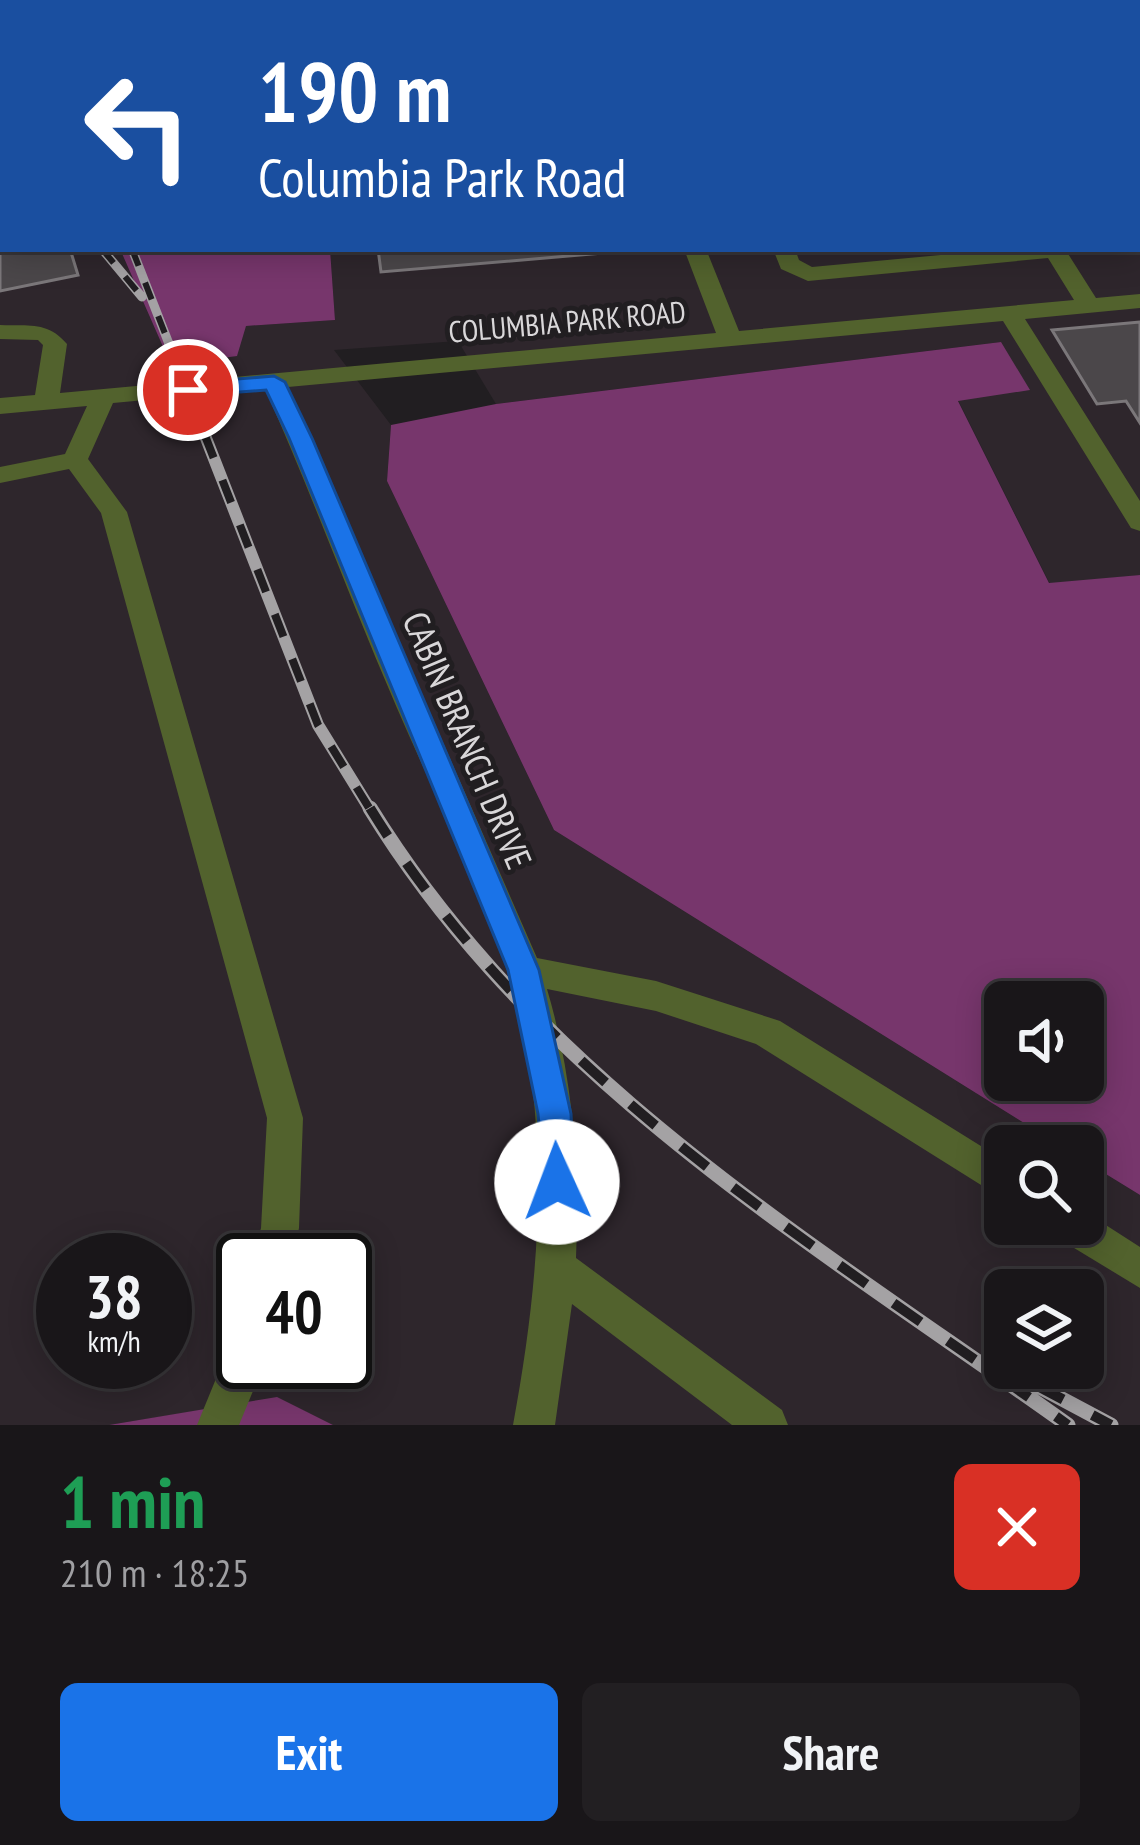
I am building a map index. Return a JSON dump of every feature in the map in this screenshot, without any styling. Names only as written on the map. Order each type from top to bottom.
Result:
[{"type":"street","points":[[695,252],[730,339]]},
{"type":"street","points":[[785,252],[789,264],[808,274],[1044,252]]},
{"type":"street","points":[[1056,252],[1090,306]]},
{"type":"street","name":"COLUMBIA PARK ROAD","points":[[0,406],[1140,301]]},
{"type":"street","points":[[1010,313],[1140,522]]},
{"type":"street","points":[[0,332],[44,334],[55,344],[46,402]]},
{"type":"street","name":"CABIN BRANCH DRIVE","points":[[274,382],[524,970],[555,1114],[558,1215],[534,1425]]},
{"type":"street","points":[[75,460],[103,397]]},
{"type":"street","points":[[0,475],[75,460]]},
{"type":"street","points":[[75,460],[114,512],[280,1098],[284,1118],[279,1233]]},
{"type":"street","points":[[524,970],[656,996],[767,1032],[984,1169]]},
{"type":"street","points":[[1103,1245],[1140,1269]]},
{"type":"street","points":[[553,1265],[759,1422]]},
{"type":"street","points":[[218,1425],[233,1389]]},
{"type":"shaded area","points":[[0,252],[121,252],[171,365],[246,326],[335,320],[330,252],[1140,252],[1140,575],[1050,584],[958,400],[1001,342],[496,404],[458,341],[334,350],[391,425],[387,481],[554,830],[1027,1125],[984,1125],[984,1245],[1104,1245],[1104,1173],[1140,1195],[1140,1425],[333,1425],[277,1398],[109,1425],[0,1425]]},
{"type":"shaded area","points":[[121,252],[330,252],[335,320],[246,326],[237,356],[171,365]]},
{"type":"shaded area","points":[[1001,342],[1030,390],[958,401],[1049,583],[1140,575],[1140,1195],[1104,1173],[1104,1125],[1027,1125],[989,1101],[1104,1101],[1104,981],[984,981],[984,1098],[554,830],[387,481],[391,425],[496,404]]},
{"type":"shaded area","points":[[277,1397],[333,1425],[109,1425]]},
{"type":"building","points":[[0,252],[71,252],[78,275],[0,291]]},
{"type":"building","points":[[378,252],[615,252],[381,272]]},
{"type":"building","points":[[1140,322],[1140,423],[1126,401],[1097,404],[1052,330]]},
{"type":"railway","points":[[104,252],[142,297]]},
{"type":"railway","points":[[133,252],[171,349]]},
{"type":"railway","points":[[170,346],[318,725],[371,811]]},
{"type":"railway","points":[[370,808],[438,905],[514,994],[597,1075],[779,1222],[1068,1425]]},
{"type":"railway","points":[[1043,1389],[1111,1425]]},
{"type":"route","points":[[188,390],[274,382],[301,438],[524,970],[555,1114],[557,1182]]}]
